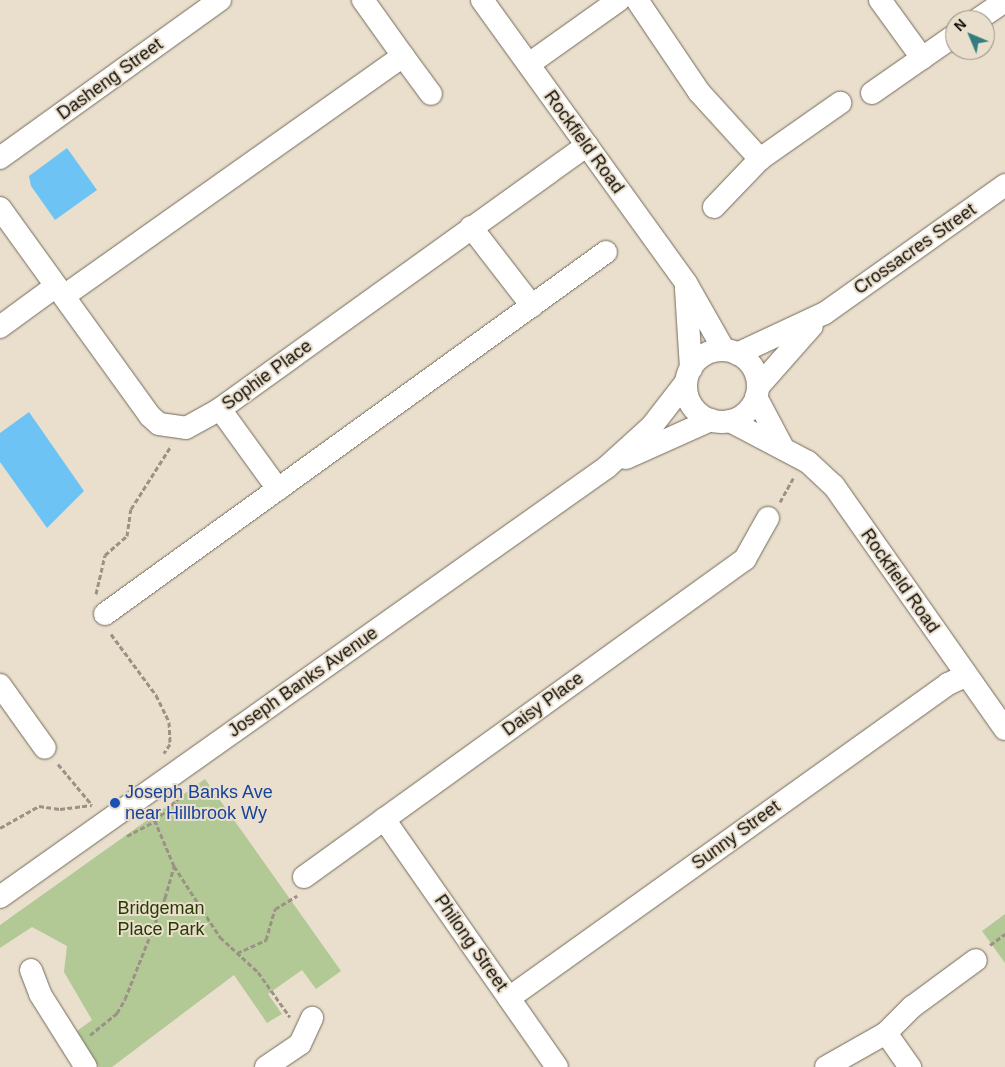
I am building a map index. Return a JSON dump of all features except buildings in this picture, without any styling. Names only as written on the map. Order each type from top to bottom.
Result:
[{"type":"street","name":"Dasheng Street","points":[[0,158],[220,0]]},
{"type":"street","points":[[363,0],[431,94]]},
{"type":"street","name":"Rockfield Road","points":[[482,0],[686,283],[730,352]]},
{"type":"street","points":[[528,64],[619,0]]},
{"type":"street","points":[[637,0],[699,92],[760,158]]},
{"type":"street","points":[[880,0],[922,58]]},
{"type":"street","points":[[992,10],[1005,1]]},
{"type":"street","points":[[872,93],[945,42]]},
{"type":"street","points":[[0,327],[60,291],[402,56]]},
{"type":"street","points":[[714,207],[760,158],[840,102]]},
{"type":"street","name":"Sophie Place","points":[[0,208],[159,424],[186,428],[220,409],[471,226],[587,145]]},
{"type":"street","name":"Crossacres Street","points":[[730,352],[825,313],[1005,185]]},
{"type":"street","points":[[471,226],[532,306]]},
{"type":"street","points":[[105,614],[606,252]]},
{"type":"street","points":[[686,283],[688,376],[692,406],[720,421],[750,408],[757,392],[751,366],[730,352],[704,355],[688,376]]},
{"type":"street","name":"Crossacres Street","points":[[757,392],[825,313]]},
{"type":"street","name":"Joseph Banks Avenue","points":[[0,897],[98,809],[607,467],[652,426],[688,376]]},
{"type":"street","name":"Rockfield Road","points":[[757,392],[782,446]]},
{"type":"street","points":[[220,409],[278,489]]},
{"type":"street","name":"Rockfield Road","points":[[720,421],[782,446],[834,486],[1005,729]]},
{"type":"street","name":"Joseph Banks Avenue","points":[[607,467],[720,421]]},
{"type":"street","name":"Daisy Place","points":[[306,884],[384,819],[745,559],[768,518]]},
{"type":"street","name":"Sunny Street","points":[[509,998],[948,684],[966,676]]},
{"type":"street","points":[[0,686],[44,748]]},
{"type":"street","name":"Philong Street","points":[[384,819],[557,1067]]},
{"type":"street","points":[[826,1067],[886,1034],[912,1007],[976,960]]},
{"type":"street","points":[[31,970],[40,994],[76,1046],[86,1067]]},
{"type":"street","points":[[266,1067],[300,1044],[312,1018]]},
{"type":"street","points":[[886,1034],[910,1067]]},
{"type":"path","points":[[788,468],[801,479]]},
{"type":"path","points":[[768,518],[795,474]]},
{"type":"path","points":[[44,748],[98,809]]},
{"type":"path","points":[[117,841],[156,820],[183,794]]},
{"type":"path","points":[[0,828],[39,806],[60,809],[98,809]]},
{"type":"path","points":[[156,820],[174,866],[220,937],[258,972],[290,1017],[312,1018]]},
{"type":"path","points":[[76,1046],[117,1013],[165,898],[174,866]]},
{"type":"path","points":[[237,953],[266,940],[275,909],[306,884]]},
{"type":"green space","name":"Bridgeman Place Park","points":[[205,779],[341,971],[316,989],[302,970],[268,994],[282,1014],[267,1023],[234,975],[112,1067],[99,1067],[77,1031],[92,1020],[64,972],[67,946],[32,927],[0,948],[0,925]]},
{"type":"green space","points":[[1005,914],[1005,963],[982,931]]},
{"type":"water","points":[[67,148],[97,190],[55,220],[31,186],[29,176]]},
{"type":"water","points":[[29,412],[84,491],[47,528],[0,462],[0,433]]},
{"type":"place","name":"Joseph Banks Ave near Hillbrook Wy","points":[[115,803]]}]
